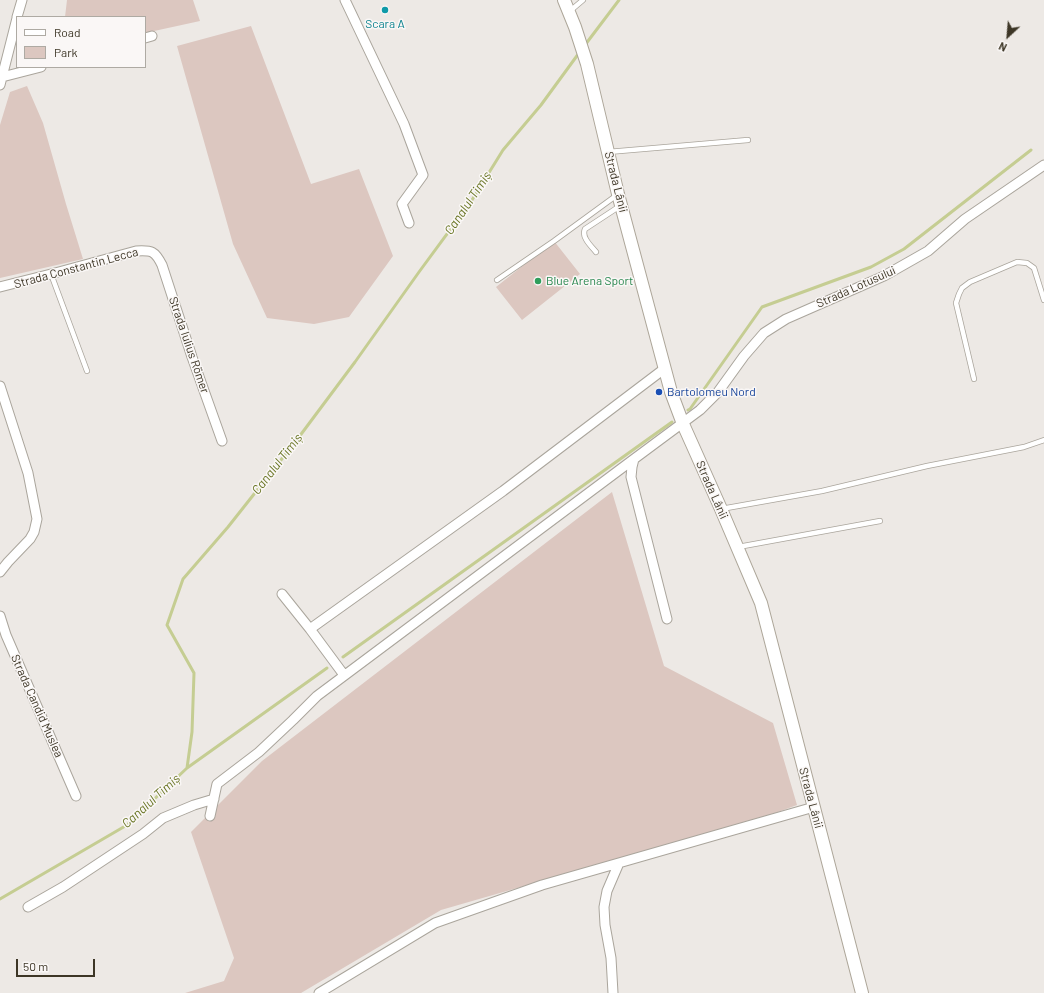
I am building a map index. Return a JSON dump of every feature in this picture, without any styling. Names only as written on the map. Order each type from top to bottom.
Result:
[{"type":"main road","name":"Strada Lânii","points":[[564,0],[575,27],[587,64],[664,369],[676,406],[761,603],[862,993]]},
{"type":"street","points":[[18,16],[22,0]]},
{"type":"street","points":[[345,0],[404,124],[423,175],[402,204],[409,223]]},
{"type":"street","points":[[1,81],[16,22]]},
{"type":"street","points":[[1,81],[38,68]]},
{"type":"street","name":"Strada Lotusului","points":[[210,816],[217,784],[259,752],[317,696],[683,424],[718,392],[744,356],[764,333],[786,319],[884,276],[928,251],[965,219],[1044,165]]},
{"type":"street","name":"Strada Constantin Lecca","points":[[0,287],[136,251],[145,250],[153,252]]},
{"type":"street","name":"Strada Iulius Römer","points":[[153,252],[158,256],[162,265],[192,357],[222,440]]},
{"type":"street","points":[[310,629],[503,490],[664,369]]},
{"type":"street","points":[[0,386],[28,473],[37,519],[34,532],[30,539],[0,572]]},
{"type":"street","points":[[634,459],[632,477],[667,619]]},
{"type":"street","points":[[282,594],[344,675]]},
{"type":"street","name":"Strada Candid Muslea","points":[[0,616],[6,635],[76,796]]},
{"type":"street","points":[[28,907],[63,887],[143,834],[163,818],[194,805],[214,799]]},
{"type":"street","points":[[319,993],[435,923],[542,885],[814,807]]},
{"type":"street","points":[[613,993],[611,958],[605,925],[604,907],[607,891],[619,863]]},
{"type":"lane","points":[[569,12],[583,0]]},
{"type":"lane","points":[[608,152],[748,140]]},
{"type":"lane","points":[[596,252],[584,236],[583,232],[620,199]]},
{"type":"lane","points":[[497,280],[554,241],[620,199]]},
{"type":"lane","points":[[974,379],[956,303],[962,288],[970,282],[1017,262],[1027,263],[1034,268],[1044,300]]},
{"type":"lane","points":[[51,274],[87,371]]},
{"type":"lane","points":[[721,509],[822,491],[928,466],[1024,447],[1044,440]]},
{"type":"lane","points":[[738,547],[880,521]]},
{"type":"green space","points":[[67,0],[193,0],[200,21],[146,33],[146,16],[65,16]]},
{"type":"green space","points":[[251,26],[311,184],[359,169],[393,256],[349,317],[314,324],[267,318],[233,244],[177,46]]},
{"type":"green space","points":[[27,86],[43,123],[83,259],[0,278],[0,125],[10,92]]},
{"type":"green space","name":"Blue Arena Sport","points":[[554,241],[580,274],[522,320],[496,287]]},
{"type":"green space","points":[[612,492],[664,666],[773,723],[797,805],[770,815],[441,910],[301,993],[185,993],[224,981],[234,958],[191,832],[262,761]]},
{"type":"waterway","name":"Canalul Timiș","points":[[585,45],[619,0]]},
{"type":"waterway","name":"Canalul Timiș","points":[[0,899],[127,825],[187,768],[192,732],[194,673],[167,625],[183,579],[228,527],[296,441],[472,200],[503,150],[541,105],[579,53]]},
{"type":"waterway","points":[[688,410],[762,307],[871,267],[904,249],[1031,150]]},
{"type":"waterway","points":[[343,657],[672,422]]},
{"type":"waterway","points":[[187,768],[327,668]]},
{"type":"place","name":"Scara A","points":[[385,10]]},
{"type":"place","name":"Blue Arena Sport","points":[[538,281]]},
{"type":"place","name":"Bartolomeu Nord","points":[[659,392]]}]
